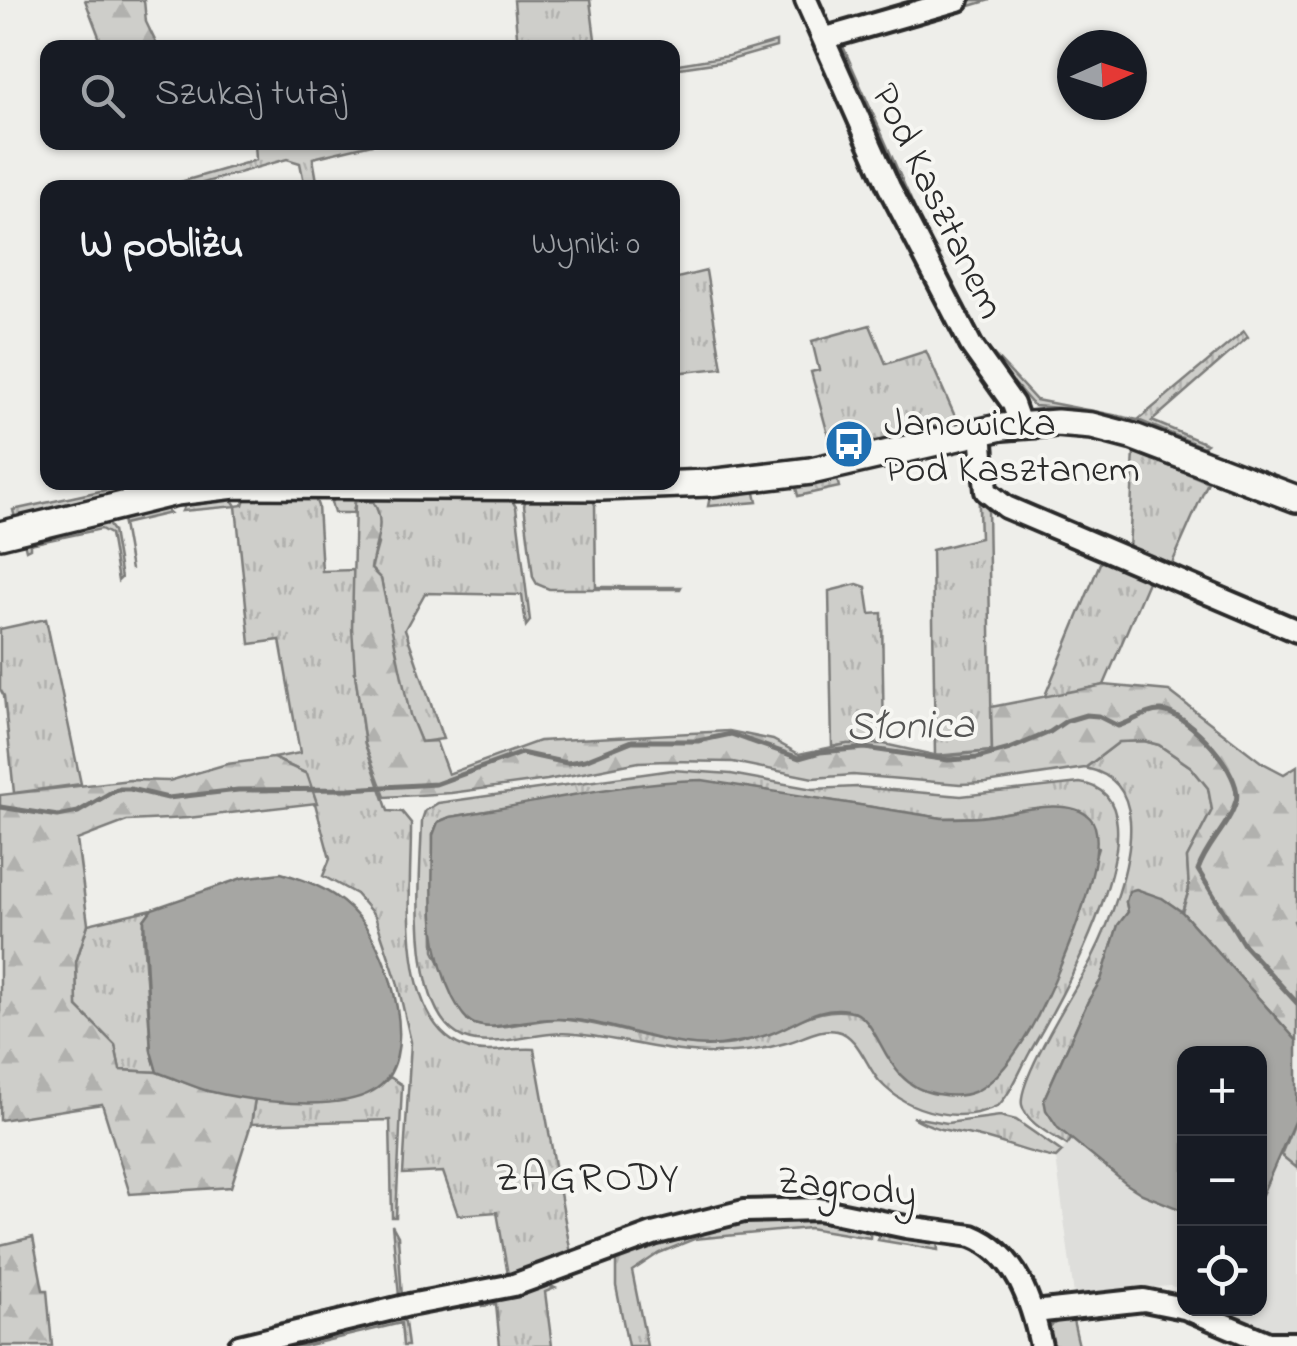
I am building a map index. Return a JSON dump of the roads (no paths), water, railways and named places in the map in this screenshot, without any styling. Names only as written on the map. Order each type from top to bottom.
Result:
[{"type":"street","name":"Pod Kasztanem","points":[[806,0],[898,204],[971,345],[1013,404],[1020,424]]},
{"type":"street","points":[[826,38],[958,0]]},
{"type":"street","points":[[680,484],[812,470],[1020,424],[1076,424],[1113,430],[1297,499]]},
{"type":"street","points":[[981,432],[986,491],[1006,507],[1297,631]]},
{"type":"street","points":[[0,535],[191,490]]},
{"type":"street","name":"Zagrody","points":[[240,1346],[409,1305],[514,1285],[687,1223],[770,1209],[818,1209],[984,1241],[1003,1256],[1020,1282],[1034,1312],[1041,1346]]},
{"type":"street","points":[[1034,1312],[1144,1300],[1177,1306]]},
{"type":"street","points":[[1204,1316],[1268,1343],[1297,1342]]},
{"type":"waterway","name":"Słonica","points":[[0,807],[58,816],[78,812],[117,789],[168,798],[238,790],[436,784],[521,753],[567,763],[632,741],[698,741],[731,734],[799,758],[865,748],[948,760],[977,758],[1010,749],[1086,715],[1118,726],[1162,711],[1173,714],[1199,733],[1231,776],[1236,801],[1198,870],[1244,945],[1297,1003]]},
{"type":"place","name":"Janowicka Pod Kasztanem","points":[[849,444]]},
{"type":"district","name":"ZAGRODY","points":[[588,1175]]}]
